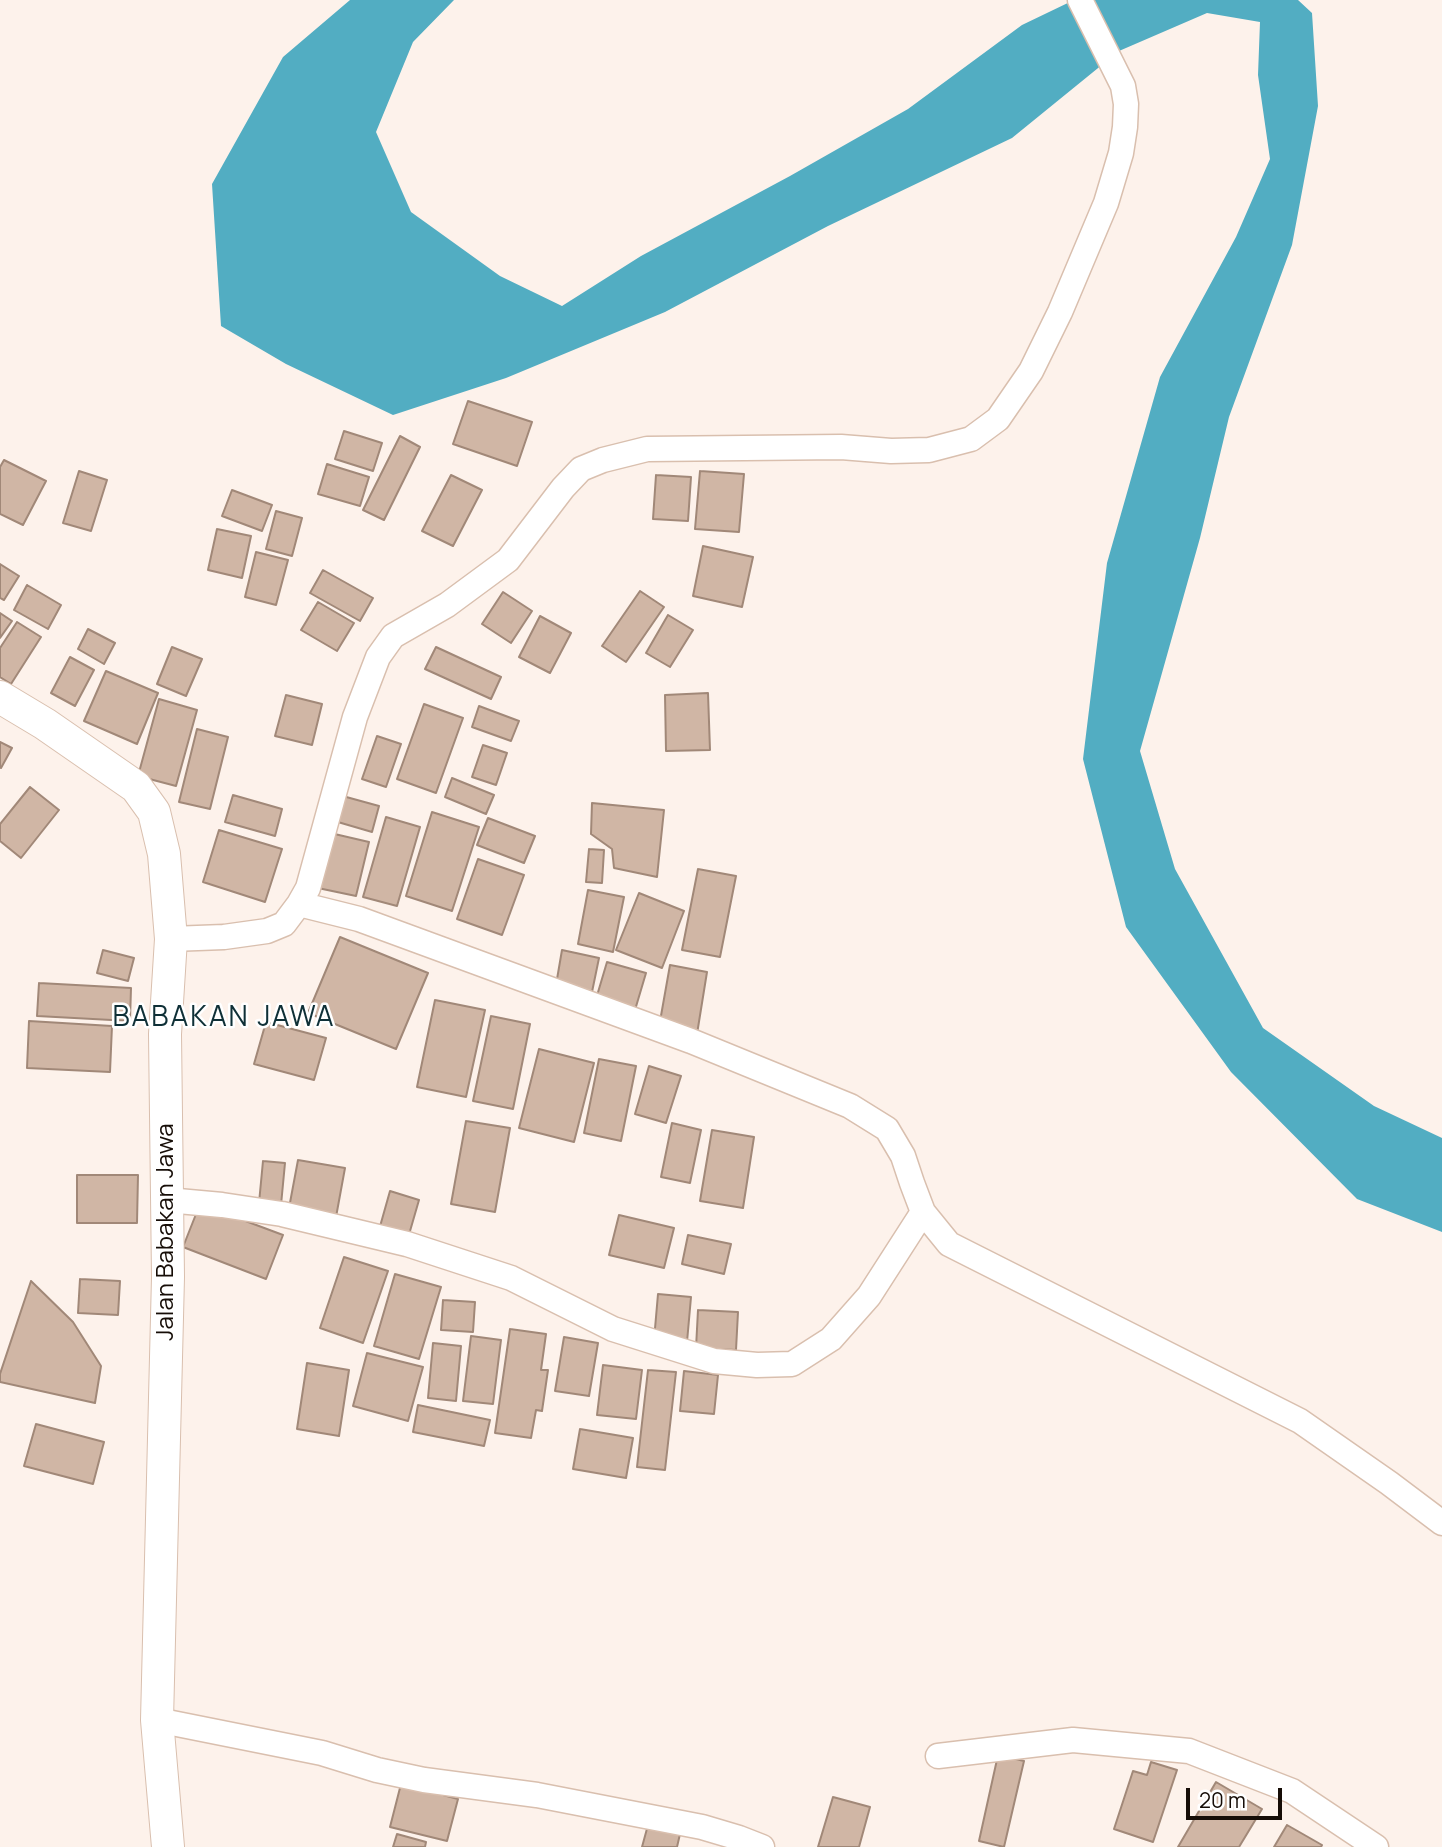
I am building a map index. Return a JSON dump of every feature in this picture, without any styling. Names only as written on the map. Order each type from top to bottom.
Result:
[{"type":"street","points":[[171,939],[224,937],[267,931],[285,924],[308,888],[355,717],[378,657],[393,636],[447,605],[508,560],[581,469],[603,460],[647,449],[841,447],[929,450],[971,439],[998,419],[1031,371],[1060,312],[1106,203],[1121,153],[1126,104],[1123,86],[1080,0]]},
{"type":"street","name":"Jalan Babakan Jawa","points":[[0,697],[45,724],[136,787],[153,813],[164,854],[171,939],[165,1034],[168,1277],[157,1720],[169,1847]]},
{"type":"street","points":[[299,904],[359,919],[691,1041],[850,1106],[887,1129],[903,1156],[923,1212],[949,1244],[1300,1421],[1442,1523]]},
{"type":"street","points":[[167,1200],[282,1214],[407,1244],[511,1278],[613,1329],[714,1361],[757,1365],[792,1364],[831,1339],[869,1296],[923,1212]]},
{"type":"street","points":[[157,1720],[322,1753],[377,1770],[424,1780],[537,1795],[702,1828],[762,1847]]},
{"type":"street","points":[[938,1756],[1073,1740],[1189,1751],[1292,1791],[1376,1847]]},
{"type":"water","points":[[350,0],[454,0],[413,42],[376,132],[411,212],[500,276],[562,306],[641,256],[908,109],[1022,25],[1074,0],[1298,0],[1312,13],[1318,106],[1292,245],[1229,417],[1200,538],[1140,751],[1175,869],[1263,1028],[1374,1106],[1442,1138],[1442,1232],[1357,1199],[1231,1072],[1126,927],[1083,759],[1107,563],[1160,377],[1236,237],[1270,159],[1258,75],[1260,22],[1207,13],[1119,51],[1012,138],[828,226],[665,312],[506,378],[393,415],[286,364],[221,326],[212,184],[283,57]]},
{"type":"building","points":[[468,401],[532,422],[517,466],[453,444]]},
{"type":"building","points":[[344,431],[382,443],[373,471],[335,459]]},
{"type":"building","points":[[400,436],[420,447],[384,520],[363,510]]},
{"type":"building","points":[[4,460],[46,481],[23,525],[0,514],[0,467]]},
{"type":"building","points":[[327,464],[369,477],[360,506],[318,494]]},
{"type":"building","points":[[79,471],[107,480],[91,531],[63,523]]},
{"type":"building","points":[[700,471],[744,474],[739,532],[695,529]]},
{"type":"building","points":[[451,475],[482,490],[453,546],[422,531]]},
{"type":"building","points":[[656,475],[691,477],[688,521],[653,519]]},
{"type":"building","points":[[232,490],[272,505],[262,531],[222,516]]},
{"type":"building","points":[[276,511],[302,518],[292,556],[266,549]]},
{"type":"building","points":[[217,529],[251,536],[242,578],[208,570]]},
{"type":"building","points":[[703,546],[753,557],[742,607],[693,596]]},
{"type":"building","points":[[256,552],[288,560],[276,605],[245,597]]},
{"type":"building","points":[[0,564],[19,576],[4,600],[0,598]]},
{"type":"building","points":[[323,570],[373,598],[360,621],[310,593]]},
{"type":"building","points":[[27,585],[61,605],[48,629],[14,610]]},
{"type":"building","points":[[640,591],[664,607],[626,662],[602,646]]},
{"type":"building","points":[[503,592],[532,611],[511,643],[482,624]]},
{"type":"building","points":[[318,602],[354,623],[337,651],[301,630]]},
{"type":"building","points":[[0,613],[12,621],[0,638]]},
{"type":"building","points":[[668,615],[693,630],[670,667],[646,653]]},
{"type":"building","points":[[540,616],[571,633],[550,673],[519,657]]},
{"type":"building","points":[[17,622],[41,637],[11,684],[0,677],[0,648]]},
{"type":"building","points":[[88,629],[115,643],[104,664],[78,649]]},
{"type":"building","points":[[172,647],[202,659],[186,696],[157,684]]},
{"type":"building","points":[[436,647],[501,677],[491,699],[425,669]]},
{"type":"building","points":[[70,657],[94,670],[75,706],[51,693]]},
{"type":"building","points":[[106,671],[158,693],[137,744],[84,721]]},
{"type":"building","points":[[708,693],[710,750],[666,751],[665,695]]},
{"type":"building","points":[[286,695],[322,704],[312,745],[275,736]]},
{"type":"building","points":[[159,699],[197,710],[176,786],[138,776]]},
{"type":"building","points":[[424,704],[463,718],[436,793],[397,779]]},
{"type":"building","points":[[479,706],[519,721],[511,741],[472,727]]},
{"type":"building","points":[[197,729],[228,737],[210,809],[179,802]]},
{"type":"building","points":[[377,736],[401,744],[386,787],[362,779]]},
{"type":"building","points":[[0,742],[12,748],[1,768],[0,767]]},
{"type":"building","points":[[483,745],[507,753],[496,785],[472,777]]},
{"type":"building","points":[[452,778],[494,795],[486,814],[445,797]]},
{"type":"building","points":[[30,787],[59,810],[21,858],[0,841],[0,824]]},
{"type":"building","points":[[233,795],[282,809],[275,836],[225,822]]},
{"type":"building","points":[[339,795],[379,806],[372,832],[331,820]]},
{"type":"building","points":[[592,803],[664,810],[657,877],[614,868],[612,849],[591,834]]},
{"type":"building","points":[[432,812],[479,827],[452,911],[406,896]]},
{"type":"building","points":[[386,817],[420,827],[397,906],[363,897]]},
{"type":"building","points":[[488,818],[535,836],[524,863],[477,845]]},
{"type":"building","points":[[219,830],[282,849],[265,902],[203,882]]},
{"type":"building","points":[[326,832],[369,842],[356,896],[313,887]]},
{"type":"building","points":[[589,849],[604,850],[602,883],[586,882]]},
{"type":"building","points":[[478,859],[524,875],[502,935],[457,919]]},
{"type":"building","points":[[698,869],[736,876],[720,957],[682,950]]},
{"type":"building","points":[[588,890],[624,897],[613,952],[578,944]]},
{"type":"building","points":[[639,893],[684,911],[662,968],[616,950]]},
{"type":"building","points":[[340,937],[428,973],[396,1049],[308,1013]]},
{"type":"building","points":[[103,950],[134,958],[128,981],[97,973]]},
{"type":"building","points":[[562,950],[599,958],[592,992],[556,985]]},
{"type":"building","points":[[607,962],[646,973],[635,1010],[596,999]]},
{"type":"building","points":[[670,965],[707,972],[697,1034],[659,1027]]},
{"type":"building","points":[[39,983],[131,988],[130,1021],[37,1016]]},
{"type":"building","points":[[435,1000],[485,1010],[466,1097],[417,1087]]},
{"type":"building","points":[[491,1016],[530,1024],[513,1109],[473,1101]]},
{"type":"building","points":[[29,1021],[112,1026],[110,1072],[27,1068]]},
{"type":"building","points":[[266,1022],[326,1038],[314,1080],[254,1064]]},
{"type":"building","points":[[539,1049],[594,1063],[574,1142],[519,1128]]},
{"type":"building","points":[[599,1059],[636,1066],[621,1141],[584,1133]]},
{"type":"building","points":[[649,1066],[681,1076],[666,1123],[635,1114]]},
{"type":"building","points":[[466,1121],[510,1128],[495,1212],[451,1204]]},
{"type":"building","points":[[672,1123],[701,1130],[690,1183],[661,1177]]},
{"type":"building","points":[[712,1130],[754,1137],[743,1208],[700,1201]]},
{"type":"building","points":[[298,1160],[345,1168],[336,1217],[289,1208]]},
{"type":"building","points":[[263,1161],[285,1163],[281,1205],[259,1203]]},
{"type":"building","points":[[77,1175],[138,1175],[137,1223],[77,1223]]},
{"type":"building","points":[[390,1191],[419,1200],[408,1238],[379,1230]]},
{"type":"building","points":[[200,1204],[283,1235],[266,1279],[183,1247]]},
{"type":"building","points":[[619,1215],[674,1228],[664,1268],[609,1255]]},
{"type":"building","points":[[688,1235],[731,1244],[724,1274],[682,1264]]},
{"type":"building","points":[[344,1257],[388,1271],[363,1343],[320,1328]]},
{"type":"building","points":[[395,1274],[441,1287],[419,1359],[374,1346]]},
{"type":"building","points":[[80,1279],[120,1281],[118,1315],[78,1313]]},
{"type":"building","points":[[31,1281],[73,1322],[101,1366],[95,1403],[0,1382],[0,1374]]},
{"type":"building","points":[[658,1294],[691,1297],[687,1342],[654,1340]]},
{"type":"building","points":[[443,1300],[475,1302],[473,1332],[441,1330]]},
{"type":"building","points":[[698,1310],[738,1312],[736,1350],[696,1348]]},
{"type":"building","points":[[510,1329],[546,1334],[541,1370],[548,1370],[542,1411],[536,1410],[531,1438],[495,1433]]},
{"type":"building","points":[[471,1336],[501,1340],[493,1404],[463,1401]]},
{"type":"building","points":[[564,1337],[598,1343],[589,1396],[555,1391]]},
{"type":"building","points":[[433,1343],[461,1346],[456,1401],[428,1398]]},
{"type":"building","points":[[367,1353],[423,1367],[408,1421],[353,1406]]},
{"type":"building","points":[[307,1363],[349,1370],[339,1436],[297,1429]]},
{"type":"building","points":[[603,1365],[642,1370],[636,1419],[597,1415]]},
{"type":"building","points":[[648,1370],[676,1372],[665,1470],[637,1467]]},
{"type":"building","points":[[684,1371],[718,1375],[714,1414],[680,1411]]},
{"type":"building","points":[[418,1405],[490,1420],[484,1446],[413,1432]]},
{"type":"building","points":[[36,1424],[104,1442],[93,1484],[24,1466]]},
{"type":"building","points":[[580,1429],[633,1438],[626,1478],[573,1469]]},
{"type":"building","points":[[998,1755],[1024,1761],[1004,1847],[979,1841]]},
{"type":"building","points":[[1151,1762],[1177,1770],[1153,1842],[1114,1829],[1133,1771],[1147,1775]]},
{"type":"building","points":[[1216,1782],[1262,1809],[1239,1847],[1178,1847]]},
{"type":"building","points":[[401,1784],[458,1799],[447,1841],[390,1827]]},
{"type":"building","points":[[833,1797],[870,1807],[859,1847],[818,1847]]},
{"type":"building","points":[[648,1825],[680,1834],[677,1847],[642,1847]]},
{"type":"building","points":[[1287,1825],[1322,1845],[1321,1847],[1274,1847]]},
{"type":"building","points":[[397,1834],[426,1842],[425,1847],[393,1847]]},
{"type":"district","name":"BABAKAN JAWA","points":[[224,1018]]}]
